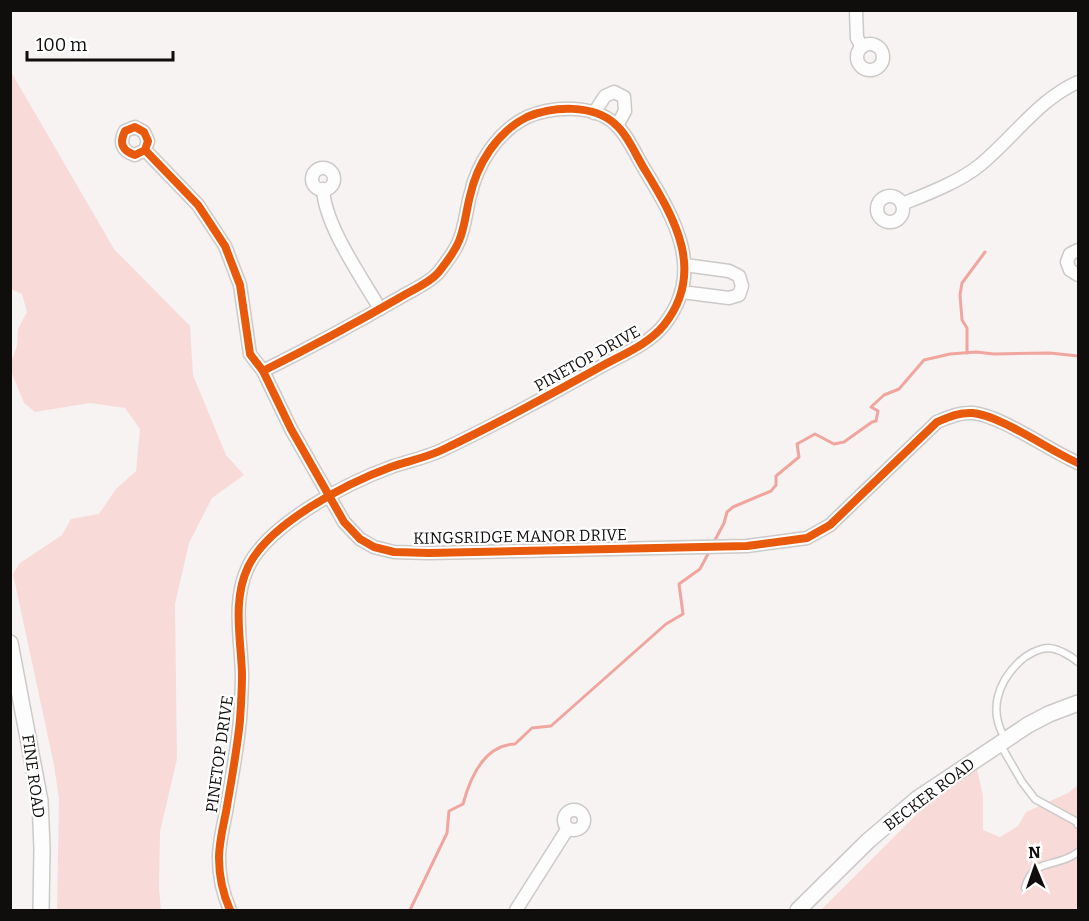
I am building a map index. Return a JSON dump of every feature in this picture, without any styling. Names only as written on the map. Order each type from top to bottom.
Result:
[{"type":"street","points":[[856,10],[857,38],[862,47]]},
{"type":"street","points":[[902,204],[937,190],[979,166],[1016,128],[1056,93],[1078,82]]},
{"type":"street","points":[[594,113],[605,96],[614,93],[624,98],[625,111],[617,126]]},
{"type":"street","name":"PINETOP DRIVE","points":[[230,910],[224,897],[219,855],[241,709],[242,678],[238,630],[240,595],[247,567],[268,538],[285,524],[329,497],[392,467],[413,462],[442,450],[652,338],[663,326],[682,292],[685,265],[681,240],[663,201],[617,126],[594,113],[568,110],[544,111],[514,125],[501,136],[480,166],[472,188],[461,238],[451,257],[434,277],[380,309],[263,371]]},
{"type":"street","name":"KINGSRIDGE MANOR DRIVE","points":[[145,150],[198,205],[225,246],[240,285],[250,354],[263,371],[291,429],[344,522],[360,539],[374,547],[394,552],[429,553],[758,545],[807,538],[830,525],[937,422],[954,415],[974,413],[997,420],[1078,463]]},
{"type":"street","points":[[323,189],[324,205],[334,228],[380,309]]},
{"type":"street","points":[[1078,250],[1070,254],[1067,262],[1070,270],[1078,275]]},
{"type":"street","points":[[682,292],[729,298],[739,295],[742,286],[739,276],[729,271],[685,265]]},
{"type":"street","name":"FINE ROAD","points":[[10,643],[40,801],[41,910]]},
{"type":"street","name":"BECKER ROAD","points":[[798,910],[868,841],[917,799],[1002,741],[1049,714],[1078,703]]},
{"type":"street","points":[[516,910],[568,828]]},
{"type":"lane","points":[[1078,662],[1070,655],[1048,648],[1027,655],[1009,672],[1000,686],[996,710],[1002,741],[1022,782],[1035,799],[1077,822],[1078,825]]},
{"type":"lane","points":[[1025,888],[1028,877],[1035,869],[1071,858],[1078,852]]},
{"type":"shaded area","points":[[10,70],[114,249],[190,326],[193,375],[226,455],[244,475],[212,498],[189,543],[175,604],[177,759],[160,832],[161,910],[57,910],[59,799],[54,765],[13,574],[20,563],[62,535],[71,519],[99,514],[116,489],[136,471],[140,429],[125,408],[90,403],[35,412],[24,403],[11,371],[11,362],[17,346],[18,329],[27,312],[22,294],[11,289]]},
{"type":"shaded area","points":[[977,769],[983,796],[983,830],[1000,837],[1018,826],[1026,812],[1068,793],[1078,785],[1078,910],[821,910],[930,801]]},
{"type":"waterway","points":[[967,353],[967,328],[962,320],[960,295],[962,283],[985,252]]},
{"type":"waterway","points":[[714,542],[727,512],[733,507],[771,491],[776,485],[776,476],[799,457],[797,444],[815,434],[834,444],[844,442],[876,421],[878,411],[871,407],[884,395],[899,389],[924,360],[950,354],[976,352],[1050,353],[1078,356]]},
{"type":"waterway","points":[[410,910],[447,833],[449,811],[463,804],[474,774],[480,765],[495,750],[515,744],[532,728],[551,726],[666,624],[683,614],[679,584],[700,569],[710,550]]},
{"type":"cycle path","points":[[230,910],[223,891],[219,852],[240,720],[242,674],[240,593],[248,567],[258,551],[290,521],[332,494],[373,474],[436,453],[541,399],[650,338],[664,325],[676,305],[683,285],[682,246],[667,207],[632,146],[615,124],[596,113],[584,110],[560,109],[537,113],[516,123],[506,131],[483,161],[473,184],[459,241],[450,258],[434,277],[420,287],[263,371]]},
{"type":"cycle path","points":[[145,150],[148,141],[144,132],[135,127],[125,131],[122,139],[125,149],[135,155],[145,150],[198,205],[225,246],[240,285],[250,354],[263,371],[291,429],[344,522],[360,539],[374,547],[394,552],[429,553],[747,546],[807,538],[830,525],[937,422],[964,413],[973,413],[998,420],[1078,463]]}]
